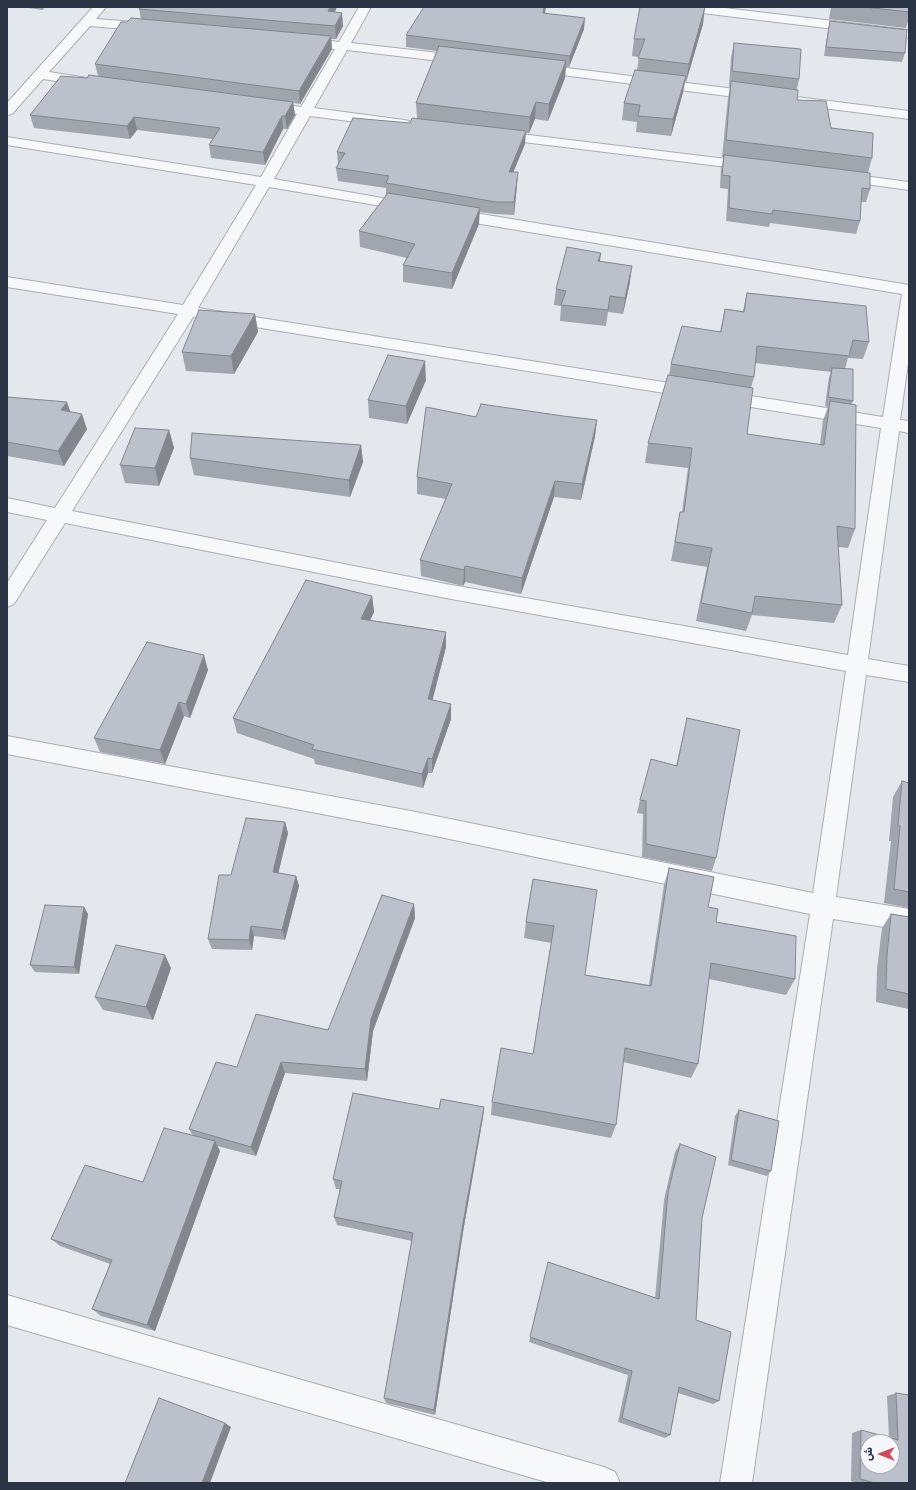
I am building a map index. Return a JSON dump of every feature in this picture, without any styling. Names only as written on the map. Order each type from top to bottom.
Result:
[{"type":"street","points":[[7,111],[100,7]]},
{"type":"street","points":[[7,598],[188,311],[265,182],[365,7]]},
{"type":"street","points":[[685,7],[909,34]]},
{"type":"street","points":[[86,22],[164,29]]},
{"type":"street","points":[[289,40],[343,44],[477,61]]},
{"type":"street","points":[[524,67],[909,115]]},
{"type":"street","points":[[40,75],[103,84]]},
{"type":"street","points":[[251,104],[415,125]]},
{"type":"street","points":[[486,134],[768,168]]},
{"type":"street","points":[[7,141],[265,182],[422,209]]},
{"type":"street","points":[[831,176],[909,186]]},
{"type":"street","points":[[438,212],[909,290]]},
{"type":"street","points":[[7,282],[900,425]]},
{"type":"street","points":[[736,1483],[857,664],[900,425],[909,296]]},
{"type":"street","points":[[7,505],[446,591],[909,674]]},
{"type":"street","points":[[7,745],[410,821],[822,906],[909,920]]},
{"type":"street","points":[[7,1310],[604,1483]]},
{"type":"building","points":[[140,7],[330,7],[328,11],[342,13],[335,26],[139,9]]},
{"type":"building","points":[[424,7],[544,7],[543,13],[585,18],[570,56],[406,35]]},
{"type":"building","points":[[640,7],[705,7],[689,64],[638,58],[645,39],[634,39]]},
{"type":"building","points":[[864,7],[909,7],[909,12]]},
{"type":"building","points":[[131,18],[331,36],[299,91],[95,64],[121,22],[127,22]]},
{"type":"building","points":[[830,21],[907,30],[905,53],[826,47]]},
{"type":"building","points":[[734,43],[801,49],[799,79],[732,71]]},
{"type":"building","points":[[439,46],[566,61],[549,104],[536,102],[530,117],[416,103]]},
{"type":"building","points":[[635,70],[686,76],[673,119],[638,116],[640,105],[624,103]]},
{"type":"building","points":[[89,75],[293,102],[285,116],[282,116],[263,152],[209,145],[220,128],[134,117],[127,126],[30,115],[61,76],[87,78]]},
{"type":"building","points":[[731,81],[798,90],[797,100],[826,101],[831,128],[873,133],[872,158],[726,140]]},
{"type":"building","points":[[353,118],[410,123],[412,118],[526,131],[509,172],[518,172],[514,202],[496,202],[386,183],[389,176],[336,168],[345,153],[337,152]]},
{"type":"building","points":[[724,155],[870,173],[870,189],[862,188],[860,221],[773,210],[772,214],[729,208],[730,176],[722,175]]},
{"type":"building","points":[[388,193],[480,208],[452,273],[403,265],[415,244],[359,231]]},
{"type":"building","points":[[567,247],[601,253],[598,261],[632,266],[625,298],[610,296],[608,310],[561,305],[566,291],[556,289]]},
{"type":"building","points":[[747,293],[866,306],[869,342],[853,340],[849,356],[757,346],[754,377],[671,364],[682,326],[721,332],[725,309],[744,312]]},
{"type":"building","points":[[199,310],[255,314],[231,356],[182,352]]},
{"type":"building","points":[[388,355],[425,361],[406,406],[368,400]]},
{"type":"building","points":[[832,368],[853,369],[853,401],[828,397]]},
{"type":"building","points":[[668,375],[753,388],[747,434],[824,445],[830,401],[856,405],[855,529],[837,526],[842,605],[755,596],[752,613],[701,603],[712,548],[675,542],[680,512],[684,512],[692,448],[648,443]]},
{"type":"building","points":[[7,397],[67,402],[61,410],[82,414],[58,451],[7,442]]},
{"type":"building","points":[[481,404],[597,420],[582,484],[555,481],[522,578],[465,566],[464,570],[420,560],[452,484],[417,477],[426,407],[476,417]]},
{"type":"building","points":[[135,428],[169,430],[155,468],[120,465]]},
{"type":"building","points":[[192,433],[361,445],[349,480],[190,458]]},
{"type":"building","points":[[306,580],[372,596],[361,619],[446,632],[428,699],[451,704],[432,759],[428,758],[422,774],[312,749],[314,745],[233,718]]},
{"type":"building","points":[[147,642],[204,655],[186,704],[179,702],[160,750],[94,738]]},
{"type":"building","points":[[687,718],[740,730],[716,858],[646,844],[646,801],[640,800],[651,759],[677,766]]},
{"type":"building","points":[[902,781],[909,783],[909,892],[894,889],[900,826],[898,825]]},
{"type":"building","points":[[246,818],[285,822],[273,872],[296,876],[282,930],[251,926],[249,940],[208,939],[219,875],[231,875]]},
{"type":"building","points":[[669,868],[714,877],[708,907],[718,909],[716,922],[796,936],[795,979],[711,963],[698,1064],[625,1048],[616,1125],[492,1102],[501,1048],[533,1054],[554,926],[526,922],[533,879],[597,890],[585,975],[651,986]]},
{"type":"building","points":[[382,895],[414,904],[371,1019],[365,1069],[281,1062],[251,1147],[189,1129],[216,1062],[237,1067],[256,1014],[328,1030]]},
{"type":"building","points":[[45,905],[84,907],[74,967],[30,965]]},
{"type":"building","points":[[891,914],[909,917],[909,994],[886,989],[887,955]]},
{"type":"building","points":[[116,945],[165,955],[146,1007],[95,997]]},
{"type":"building","points":[[353,1093],[439,1109],[441,1099],[484,1107],[463,1223],[434,1410],[384,1398],[413,1233],[334,1217],[342,1181],[333,1179]]},
{"type":"building","points":[[739,1110],[779,1121],[771,1171],[731,1160]]},
{"type":"building","points":[[164,1128],[215,1141],[147,1325],[92,1309],[112,1260],[51,1239],[85,1165],[143,1182]]},
{"type":"building","points":[[680,1144],[716,1157],[702,1218],[696,1320],[731,1332],[719,1401],[679,1387],[670,1435],[622,1418],[632,1371],[530,1337],[548,1262],[659,1299],[668,1192]]},
{"type":"building","points":[[896,1393],[909,1395],[909,1483],[875,1483],[860,1479],[860,1474],[900,1474],[900,1434],[898,1434]]},
{"type":"building","points":[[159,1398],[225,1423],[202,1483],[125,1483]]},
{"type":"building","points":[[861,1430],[876,1434],[861,1434]]}]
